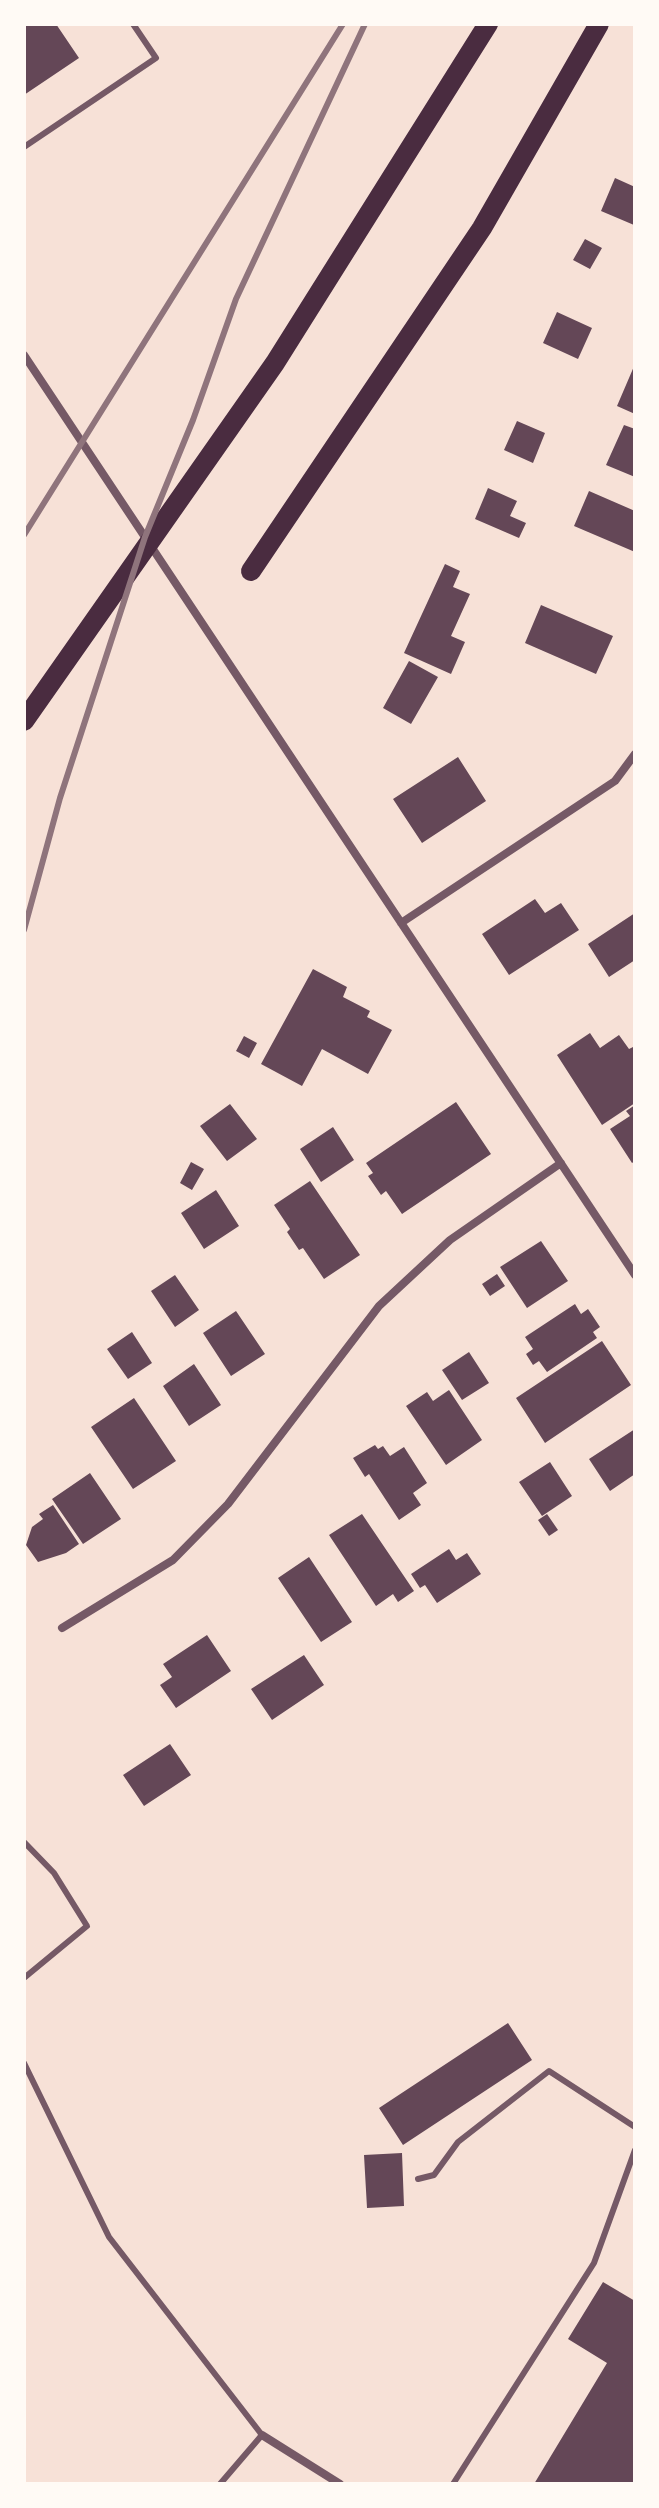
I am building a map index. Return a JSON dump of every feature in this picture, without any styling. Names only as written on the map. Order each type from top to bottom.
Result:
[{"type":"main road","points":[[24,721],[275,363],[488,24]]},
{"type":"main road","points":[[251,571],[482,228],[599,24]]},
{"type":"street","points":[[24,355],[635,1275]]},
{"type":"street","points":[[401,923],[615,781],[635,754]]},
{"type":"street","points":[[62,1628],[173,1560],[228,1504],[379,1306],[450,1240],[561,1163]]},
{"type":"street","points":[[262,2435],[340,2484]]},
{"type":"lane","points":[[24,147],[156,58],[133,24]]},
{"type":"lane","points":[[24,1842],[54,1873],[87,1926],[24,1978]]},
{"type":"lane","points":[[24,2063],[109,2237],[262,2435],[220,2484]]},
{"type":"lane","points":[[418,2179],[434,2175],[458,2142],[549,2071],[635,2127]]},
{"type":"lane","points":[[453,2484],[594,2263],[635,2150]]},
{"type":"building","points":[[24,24],[56,24],[79,58],[24,95]]},
{"type":"building","points":[[615,178],[635,187],[634,225],[601,211]]},
{"type":"building","points":[[585,239],[602,248],[590,269],[573,260]]},
{"type":"building","points":[[557,312],[592,328],[578,359],[543,343]]},
{"type":"building","points":[[635,364],[635,414],[617,406]]},
{"type":"building","points":[[517,421],[545,433],[533,463],[504,450]]},
{"type":"building","points":[[624,425],[635,429],[635,477],[606,465]]},
{"type":"building","points":[[488,488],[517,501],[510,516],[526,523],[519,538],[475,519]]},
{"type":"building","points":[[589,491],[635,511],[635,552],[574,526]]},
{"type":"building","points":[[445,564],[460,571],[453,587],[470,594],[451,636],[465,642],[451,674],[404,653]]},
{"type":"building","points":[[541,605],[613,636],[596,674],[525,643]]},
{"type":"building","points":[[409,661],[438,677],[411,724],[383,708]]},
{"type":"building","points":[[458,757],[486,801],[422,843],[393,799]]},
{"type":"building","points":[[535,899],[545,913],[561,903],[579,930],[509,975],[482,934]]},
{"type":"building","points":[[635,913],[635,960],[609,977],[588,944]]},
{"type":"building","points":[[313,969],[347,987],[343,997],[370,1011],[367,1017],[392,1030],[368,1074],[322,1049],[302,1086],[261,1064]]},
{"type":"building","points":[[590,1033],[600,1048],[619,1035],[629,1049],[635,1046],[635,1103],[602,1125],[557,1055]]},
{"type":"building","points":[[244,1036],[257,1043],[249,1058],[236,1051]]},
{"type":"building","points":[[456,1102],[491,1154],[402,1214],[386,1191],[381,1195],[368,1176],[373,1173],[366,1163]]},
{"type":"building","points":[[230,1104],[257,1139],[227,1161],[200,1126]]},
{"type":"building","points":[[635,1105],[635,1161],[632,1163],[610,1129],[630,1116],[626,1111]]},
{"type":"building","points":[[333,1127],[354,1160],[321,1182],[300,1149]]},
{"type":"building","points":[[191,1162],[204,1169],[192,1190],[180,1183]]},
{"type":"building","points":[[310,1181],[360,1255],[324,1279],[303,1248],[299,1250],[274,1205]]},
{"type":"building","points":[[216,1190],[239,1226],[204,1249],[181,1213]]},
{"type":"building","points":[[541,1241],[568,1281],[527,1308],[500,1267]]},
{"type":"building","points":[[497,1274],[505,1286],[490,1296],[482,1284]]},
{"type":"building","points":[[175,1275],[199,1310],[175,1327],[151,1291]]},
{"type":"building","points":[[575,1304],[581,1314],[588,1309],[600,1327],[593,1332],[597,1338],[547,1372],[539,1361],[533,1365],[526,1354],[533,1349],[525,1337]]},
{"type":"building","points":[[236,1311],[265,1354],[231,1376],[203,1333]]},
{"type":"building","points":[[132,1332],[152,1363],[128,1379],[107,1349]]},
{"type":"building","points":[[602,1341],[631,1385],[545,1443],[516,1398]]},
{"type":"building","points":[[469,1352],[489,1383],[462,1400],[442,1370]]},
{"type":"building","points":[[194,1364],[221,1405],[189,1426],[163,1386]]},
{"type":"building","points":[[449,1390],[482,1440],[446,1465],[406,1406],[427,1392],[433,1401]]},
{"type":"building","points":[[134,1398],[176,1461],[133,1489],[91,1427]]},
{"type":"building","points":[[635,1429],[635,1474],[610,1491],[589,1459]]},
{"type":"building","points":[[375,1445],[378,1449],[383,1446],[390,1456],[404,1447],[427,1483],[413,1493],[421,1505],[399,1520],[369,1474],[365,1477],[353,1458]]},
{"type":"building","points":[[550,1462],[572,1496],[542,1516],[519,1482]]},
{"type":"building","points":[[90,1473],[121,1519],[83,1544],[52,1499]]},
{"type":"building","points":[[53,1505],[79,1544],[66,1553],[38,1562],[26,1545],[32,1527],[43,1519],[39,1514]]},
{"type":"building","points":[[362,1514],[414,1591],[398,1602],[393,1594],[376,1606],[329,1535]]},
{"type":"building","points":[[547,1514],[558,1530],[549,1536],[538,1520]]},
{"type":"building","points":[[449,1549],[456,1560],[467,1553],[481,1574],[437,1603],[425,1585],[420,1588],[411,1574]]},
{"type":"building","points":[[309,1557],[352,1622],[321,1642],[278,1578]]},
{"type":"building","points":[[207,1635],[231,1671],[176,1708],[160,1685],[172,1677],[163,1664]]},
{"type":"building","points":[[304,1655],[324,1685],[272,1720],[251,1689]]},
{"type":"building","points":[[170,1744],[191,1775],[144,1806],[123,1775]]},
{"type":"building","points":[[508,2023],[532,2060],[403,2145],[379,2108]]},
{"type":"building","points":[[402,2153],[404,2206],[367,2208],[364,2155]]},
{"type":"building","points":[[603,2282],[635,2301],[635,2484],[534,2484],[607,2363],[568,2339]]},
{"type":"railway","points":[[24,535],[343,24]]},
{"type":"railway","points":[[24,930],[60,798],[145,537],[193,420],[236,299],[365,24]]}]
